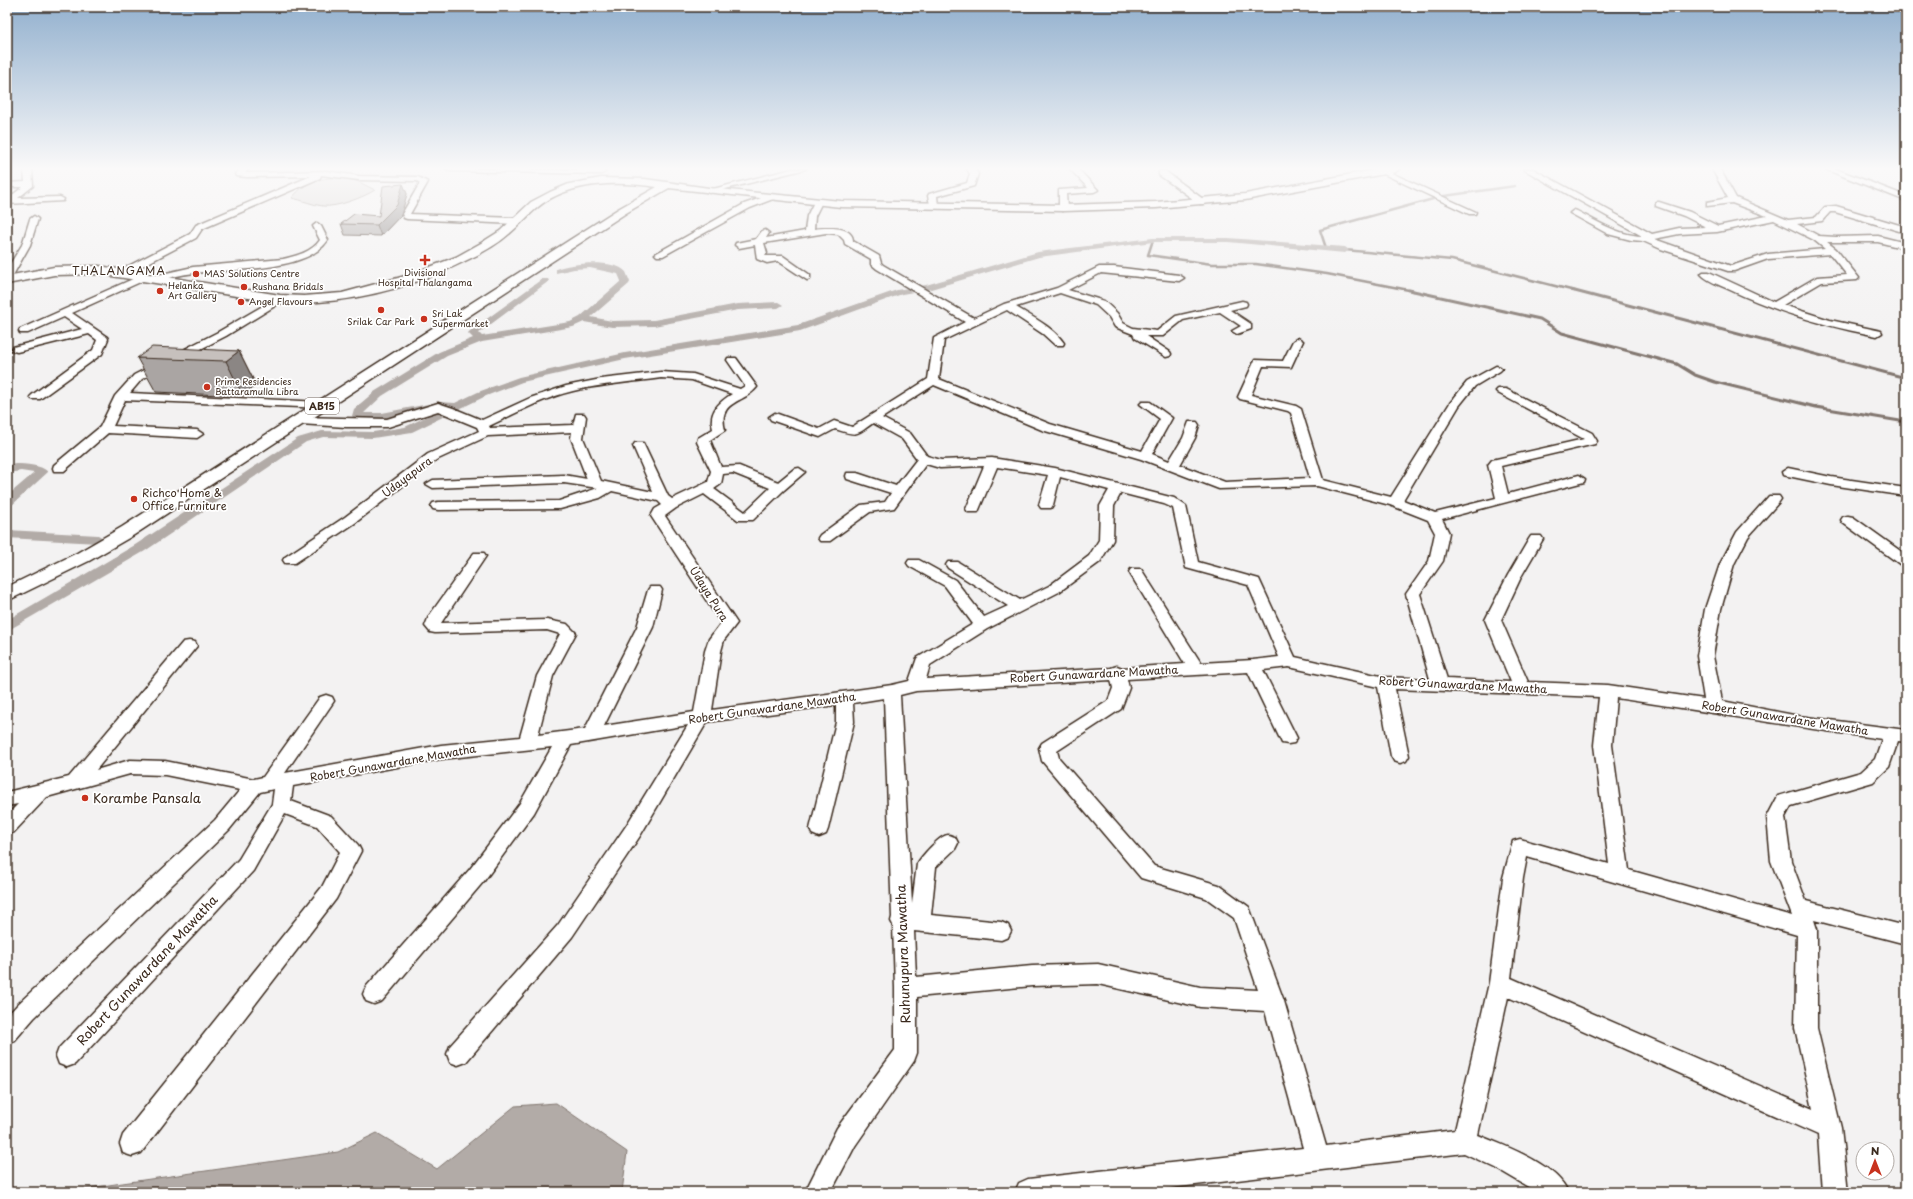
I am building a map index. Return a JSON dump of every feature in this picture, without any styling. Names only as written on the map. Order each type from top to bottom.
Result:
[{"type":"main road","points":[[7,278],[64,270],[94,270],[122,273],[280,299],[304,300],[337,298],[370,291],[400,282],[472,252],[495,240],[512,225]]},
{"type":"main road","name":"AB15","points":[[7,596],[83,557],[128,531],[600,225]]},
{"type":"street","points":[[7,278],[26,245],[32,225]]},
{"type":"street","points":[[122,273],[194,236],[199,227],[204,225]]},
{"type":"street","points":[[660,254],[715,225]]},
{"type":"street","points":[[809,233],[810,225]]},
{"type":"street","points":[[1598,225],[1616,234],[1648,238],[1679,231],[1717,229],[1737,225]]},
{"type":"street","points":[[1625,225],[1664,247],[1731,269],[1748,260],[1763,256],[1833,251]]},
{"type":"street","points":[[1709,225],[1717,229]]},
{"type":"street","points":[[1774,306],[1820,279],[1854,278],[1833,251],[1817,238],[1791,225]]},
{"type":"street","points":[[1890,225],[1906,230]]},
{"type":"street","points":[[24,331],[68,311],[150,278],[193,270],[283,262],[295,259],[317,249],[322,244],[324,240],[317,226]]},
{"type":"street","points":[[759,241],[769,229]]},
{"type":"street","points":[[739,245],[826,230],[841,232],[849,239],[848,242],[876,258],[876,264],[972,322]]},
{"type":"street","points":[[1817,238],[1836,240],[1862,238],[1906,238]]},
{"type":"street","points":[[1878,239],[1906,246]]},
{"type":"street","points":[[759,241],[762,252],[760,257],[767,260],[780,258],[807,277]]},
{"type":"street","points":[[933,381],[939,338],[1008,306],[1060,290],[1099,270],[1114,270],[1179,278]]},
{"type":"street","points":[[1706,274],[1741,292],[1774,306],[1834,324],[1877,333]]},
{"type":"street","points":[[1060,290],[1100,303],[1113,315],[1119,325],[1131,331],[1159,334],[1180,318],[1242,304]]},
{"type":"street","points":[[59,468],[105,429],[121,396],[138,378],[222,334],[280,299]]},
{"type":"street","points":[[1008,306],[1047,332],[1059,343]]},
{"type":"street","points":[[1222,309],[1246,324],[1247,327],[1237,331]]},
{"type":"street","points":[[36,397],[98,352],[103,339],[66,313]]},
{"type":"street","points":[[17,349],[92,330]]},
{"type":"street","points":[[1137,332],[1139,336],[1166,354]]},
{"type":"street","points":[[1298,341],[1287,365],[1259,362],[1244,397],[1292,408],[1297,412],[1317,482]]},
{"type":"street","points":[[433,484],[564,479],[611,487],[666,501],[705,489],[714,484],[717,471],[703,442],[704,438],[719,430],[717,418],[720,410],[751,387],[751,384],[732,360]]},
{"type":"street","points":[[165,364],[189,365]]},
{"type":"street","points":[[1395,502],[1454,405],[1471,384],[1496,369]]},
{"type":"street","name":"Udayapura","points":[[290,560],[350,520],[432,457],[534,400],[570,388],[601,382],[661,376],[693,377],[741,393]]},
{"type":"street","points":[[775,417],[820,433],[834,425],[854,431],[933,381]]},
{"type":"street","points":[[933,381],[1046,427],[1173,465],[1224,486],[1317,482],[1395,502],[1434,517],[1579,479]]},
{"type":"street","points":[[1502,391],[1588,436],[1591,441],[1494,465],[1503,500]]},
{"type":"street","points":[[121,396],[322,406]]},
{"type":"street","points":[[1145,456],[1166,418],[1146,404]]},
{"type":"street","points":[[300,420],[346,423],[388,423],[438,408],[449,410],[484,429],[579,422],[577,438],[596,484]]},
{"type":"street","points":[[873,418],[906,436],[923,459],[940,464],[992,462],[1055,472],[1169,501],[1179,506],[1191,565],[1254,582],[1289,661]]},
{"type":"street","points":[[1173,465],[1189,438],[1193,425]]},
{"type":"street","points":[[105,429],[197,434]]},
{"type":"street","points":[[639,446],[666,501]]},
{"type":"street","points":[[825,538],[866,508],[889,505],[923,459]]},
{"type":"street","points":[[973,509],[992,462]]},
{"type":"street","points":[[717,471],[734,469],[779,487]]},
{"type":"street","points":[[705,489],[743,517],[748,517],[779,487],[800,472]]},
{"type":"street","points":[[1046,504],[1055,472]]},
{"type":"street","points":[[1788,472],[1906,492]]},
{"type":"street","points":[[852,476],[899,491]]},
{"type":"street","points":[[438,506],[560,505],[595,495],[611,487]]},
{"type":"street","points":[[916,685],[923,662],[982,625],[1054,589],[1095,559],[1106,540],[1107,506],[1117,488]]},
{"type":"street","points":[[1714,706],[1705,656],[1713,609],[1727,564],[1742,535],[1774,499]]},
{"type":"street","name":"Udaya Pura","points":[[666,501],[658,516],[729,623],[717,639],[713,651],[702,717]]},
{"type":"street","points":[[1434,517],[1442,533],[1436,561],[1413,594],[1440,684]]},
{"type":"street","points":[[1848,520],[1905,559]]},
{"type":"street","points":[[1522,688],[1493,620],[1515,575],[1536,539]]},
{"type":"street","points":[[479,556],[434,620],[433,626],[435,628],[547,625],[560,627],[568,633],[545,676],[527,743]]},
{"type":"street","points":[[914,563],[950,583],[982,625]]},
{"type":"street","points":[[953,565],[1019,606]]},
{"type":"street","points":[[1136,572],[1196,668]]},
{"type":"street","points":[[591,735],[645,627],[655,590]]},
{"type":"street","points":[[76,780],[189,646]]},
{"type":"street","name":"Robert Gunawardane Mawatha","points":[[7,799],[41,792],[76,780],[130,767],[165,768],[269,784],[441,752],[565,739],[702,717],[892,691],[916,685],[1118,672],[1253,666],[1289,661],[1385,683],[1608,691],[1714,706],[1799,722],[1899,735]]},
{"type":"street","points":[[1253,666],[1288,738]]},
{"type":"street","points":[[1118,672],[1121,688],[1114,705],[1048,748],[1051,761],[1148,872],[1212,891],[1242,913],[1273,1001],[1318,1159]]},
{"type":"street","points":[[1385,683],[1400,756]]},
{"type":"street","name":"Ruhunupura Mawatha","points":[[818,1192],[846,1137],[906,1053],[906,988],[911,922],[892,691]]},
{"type":"street","points":[[1608,691],[1603,744],[1620,875]]},
{"type":"street","points":[[819,829],[845,722],[844,698]]},
{"type":"street","points":[[7,1032],[32,1006],[222,825],[269,784],[326,701]]},
{"type":"street","points":[[458,1054],[565,931],[633,831],[702,717]]},
{"type":"street","points":[[1835,1192],[1829,1128],[1806,1028],[1808,929],[1781,861],[1776,817],[1785,801],[1867,777],[1883,762],[1899,735]]},
{"type":"street","points":[[374,994],[482,869],[527,808],[565,739]]},
{"type":"street","name":"Robert Gunawardane Mawatha","points":[[67,1056],[246,865],[281,806],[269,784]]},
{"type":"street","points":[[7,827],[41,792]]},
{"type":"street","points":[[132,1144],[328,893],[351,851],[324,821],[281,806]]},
{"type":"street","points":[[948,843],[927,864],[911,922],[1000,931]]},
{"type":"street","points":[[1465,1141],[1500,983],[1514,878],[1520,847],[1808,929]]},
{"type":"street","points":[[1800,908],[1906,935]]},
{"type":"street","points":[[906,988],[1032,976],[1098,974],[1200,997],[1273,1001]]},
{"type":"street","points":[[1500,983],[1829,1128]]},
{"type":"street","points":[[1028,1192],[1318,1159],[1402,1147],[1465,1141],[1542,1180],[1555,1192]]},
{"type":"shaded area","points":[[556,1103],[627,1152],[622,1192],[60,1192],[338,1152],[377,1133],[437,1169],[515,1106]]},
{"type":"building","points":[[152,347],[239,351],[226,361],[137,358]]},
{"type":"waterway","points":[[1326,248],[1320,230],[1338,225]]},
{"type":"waterway","points":[[1153,240],[1148,255],[1212,264],[1256,264],[1327,274],[1410,290]]},
{"type":"waterway","points":[[7,626],[140,548],[302,440],[322,434],[373,435],[408,430],[482,394],[519,380],[625,356],[800,328],[900,292],[928,287],[961,276],[1038,255],[1153,240],[1228,240],[1345,250]]},
{"type":"waterway","points":[[1345,250],[1452,260],[1575,291]]},
{"type":"waterway","points":[[559,271],[566,268],[590,266],[622,272],[626,282],[583,319]]},
{"type":"waterway","points":[[480,339],[473,333],[545,281]]},
{"type":"waterway","points":[[1410,290],[1414,291]]},
{"type":"waterway","points":[[1410,290],[1540,319],[1562,333],[1677,364],[1695,375],[1715,382],[1816,407],[1906,422]]},
{"type":"waterway","points":[[1571,290],[1906,378]]},
{"type":"waterway","points":[[583,319],[612,324],[654,323],[738,307],[778,305]]},
{"type":"waterway","points":[[480,339],[573,324],[583,319]]},
{"type":"waterway","points":[[451,405],[427,406],[382,416],[358,416],[358,411],[378,394],[443,354],[480,339]]},
{"type":"waterway","points":[[7,469],[25,468],[42,472],[7,503]]},
{"type":"waterway","points":[[7,534],[98,539]]},
{"type":"place","name":"Divisional Hospital Thalangama","points":[[425,260]]},
{"type":"place","name":"MAS Solutions Centre","points":[[196,274]]},
{"type":"place","name":"Rushana Bridals","points":[[244,287]]},
{"type":"place","name":"Helanka Art Gallery","points":[[160,291]]},
{"type":"place","name":"Angel Flavours","points":[[241,302]]},
{"type":"place","name":"Srilak Car Park","points":[[381,310]]},
{"type":"place","name":"Sri Lak Supermarket","points":[[424,319]]},
{"type":"place","name":"Prime Residencies Battaramulla Libra","points":[[207,387]]},
{"type":"place","name":"Richco Home & Office Furniture","points":[[134,499]]},
{"type":"place","name":"Korambe Pansala","points":[[85,798]]},
{"type":"district","name":"THALANGAMA","points":[[119,271]]}]
